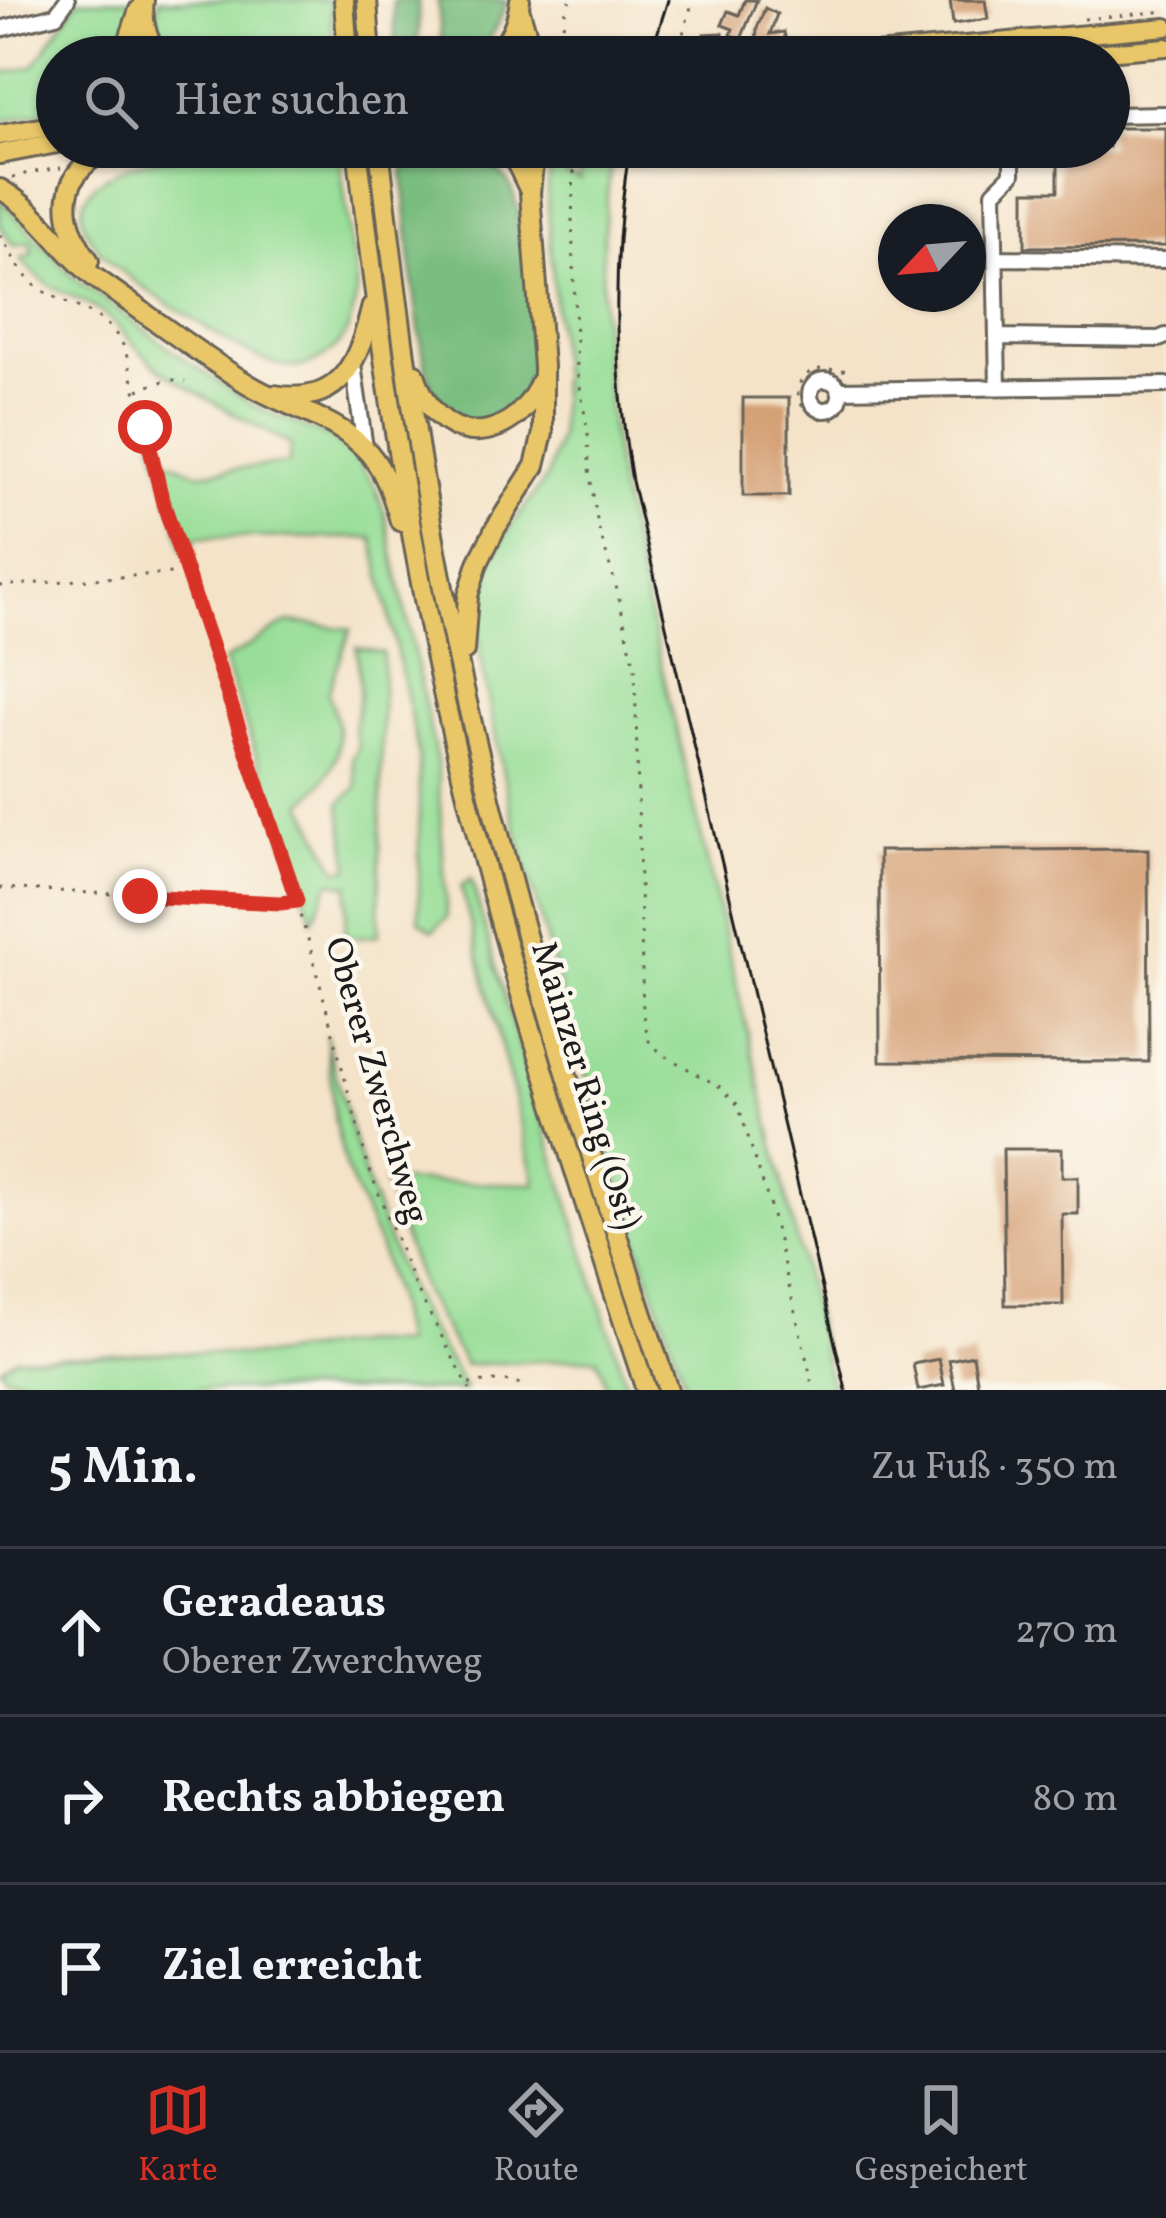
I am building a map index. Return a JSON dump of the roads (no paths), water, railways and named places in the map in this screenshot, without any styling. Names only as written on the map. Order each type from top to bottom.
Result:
[{"type":"highway","points":[[130,36],[143,0]]},
{"type":"highway","points":[[143,0],[148,36]]},
{"type":"highway","points":[[344,0],[347,36]]},
{"type":"highway","points":[[367,0],[370,36]]},
{"type":"highway","points":[[510,36],[519,3]]},
{"type":"highway","points":[[519,3],[527,36]]},
{"type":"highway","points":[[0,135],[36,131]]},
{"type":"highway","points":[[0,154],[36,138]]},
{"type":"highway","points":[[81,168],[70,185],[67,221],[78,247],[116,292]]},
{"type":"highway","points":[[359,168],[374,296],[422,588]]},
{"type":"highway","points":[[381,168],[419,455],[466,698]]},
{"type":"highway","points":[[520,168],[530,193]]},
{"type":"highway","points":[[466,698],[468,596],[486,545],[526,482],[540,450],[545,414],[532,168]]},
{"type":"highway","points":[[2,185],[82,267],[116,292],[248,384],[343,430],[364,448],[385,476],[422,588]]},
{"type":"highway","points":[[265,394],[294,398],[317,394],[340,380],[353,365],[364,338],[374,296]]},
{"type":"highway","points":[[398,310],[422,392],[436,414],[458,427],[493,429],[517,418],[534,397],[543,366]]},
{"type":"highway","name":"Mainzer Ring (Ost)","points":[[422,588],[468,798],[544,1073],[646,1390]]},
{"type":"highway","name":"Mainzer Ring (Ost)","points":[[466,698],[551,1026],[668,1390]]},
{"type":"main road","points":[[1066,36],[1166,27]]},
{"type":"main road","points":[[1130,50],[1166,47]]},
{"type":"street","points":[[0,29],[56,15],[67,0]]},
{"type":"street","points":[[1130,114],[1166,113]]},
{"type":"street","points":[[998,387],[994,192],[1012,168]]},
{"type":"street","points":[[995,258],[1166,260]]},
{"type":"street","points":[[997,337],[1166,336]]},
{"type":"street","points":[[353,365],[364,448]]},
{"type":"street","points":[[839,391],[1166,385]]},
{"type":"railway","points":[[657,36],[668,0]]},
{"type":"railway","points":[[627,168],[617,314],[632,481],[846,1390]]}]
